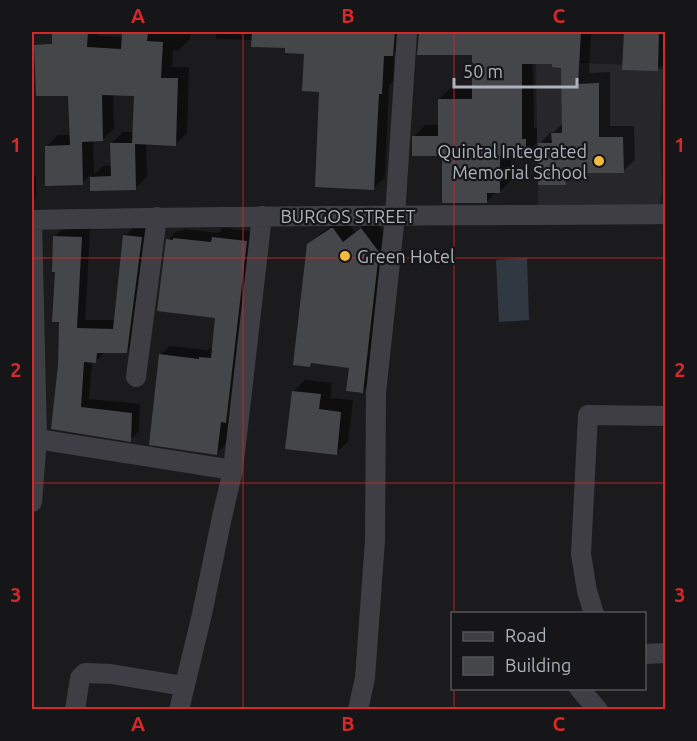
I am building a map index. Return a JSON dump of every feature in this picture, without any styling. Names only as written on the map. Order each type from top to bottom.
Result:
[{"type":"street","points":[[358,710],[365,678],[375,540],[376,393],[395,216],[407,32]]},
{"type":"street","name":"BURGOS STREET","points":[[32,220],[262,216],[666,214]]},
{"type":"street","points":[[179,710],[233,470],[262,216]]},
{"type":"street","points":[[136,377],[157,217]]},
{"type":"street","points":[[32,220],[37,439],[32,502]]},
{"type":"street","points":[[593,612],[587,591],[581,554],[588,415],[666,416]]},
{"type":"street","points":[[37,439],[233,470]]},
{"type":"street","points":[[646,654],[666,653]]},
{"type":"street","points":[[75,710],[80,678],[85,673],[111,674],[184,686]]},
{"type":"street","points":[[581,690],[598,710]]},
{"type":"shaded area","name":"Quintal Integrated Memorial School","points":[[536,61],[651,66],[663,70],[660,205],[538,208]]},
{"type":"shaded area","points":[[527,258],[529,320],[499,322],[496,260]]},
{"type":"building","points":[[52,32],[88,32],[87,47],[121,49],[122,32],[148,32],[147,41],[163,42],[161,78],[178,78],[176,146],[135,144],[136,190],[90,191],[90,177],[111,176],[110,143],[132,143],[134,96],[102,95],[103,141],[82,142],[83,185],[45,186],[45,146],[70,145],[68,96],[36,96],[34,45],[52,44]]},
{"type":"building","points":[[252,32],[395,32],[393,56],[384,56],[382,94],[379,94],[374,190],[315,187],[319,92],[302,91],[304,54],[285,53],[285,48],[251,47]]},
{"type":"building","points":[[419,32],[581,32],[578,84],[599,83],[599,137],[623,137],[624,173],[565,173],[566,185],[538,185],[538,143],[552,143],[551,133],[562,133],[561,68],[552,67],[552,64],[522,64],[522,139],[526,139],[526,155],[500,156],[500,193],[487,193],[487,203],[442,203],[442,156],[412,156],[412,136],[438,136],[438,99],[472,99],[472,55],[417,55]]},
{"type":"building","points":[[624,32],[659,32],[658,71],[622,70]]},
{"type":"building","points":[[331,228],[343,242],[361,228],[379,252],[363,393],[346,391],[349,368],[311,363],[310,367],[293,365],[307,244]]},
{"type":"building","points":[[123,235],[142,237],[127,353],[97,353],[96,363],[84,362],[81,407],[132,413],[131,442],[51,429],[58,365],[59,322],[52,322],[55,272],[52,272],[53,236],[82,237],[77,328],[113,329]]},
{"type":"building","points":[[212,237],[247,241],[226,423],[221,422],[217,455],[149,445],[159,354],[199,359],[199,357],[211,358],[215,318],[157,311],[166,239],[211,242]]},
{"type":"building","points":[[292,391],[321,394],[319,409],[341,412],[337,455],[285,449]]},
{"type":"place","name":"Quintal Integrated Memorial School","points":[[599,161]]},
{"type":"place","name":"Green Hotel","points":[[345,256]]}]
